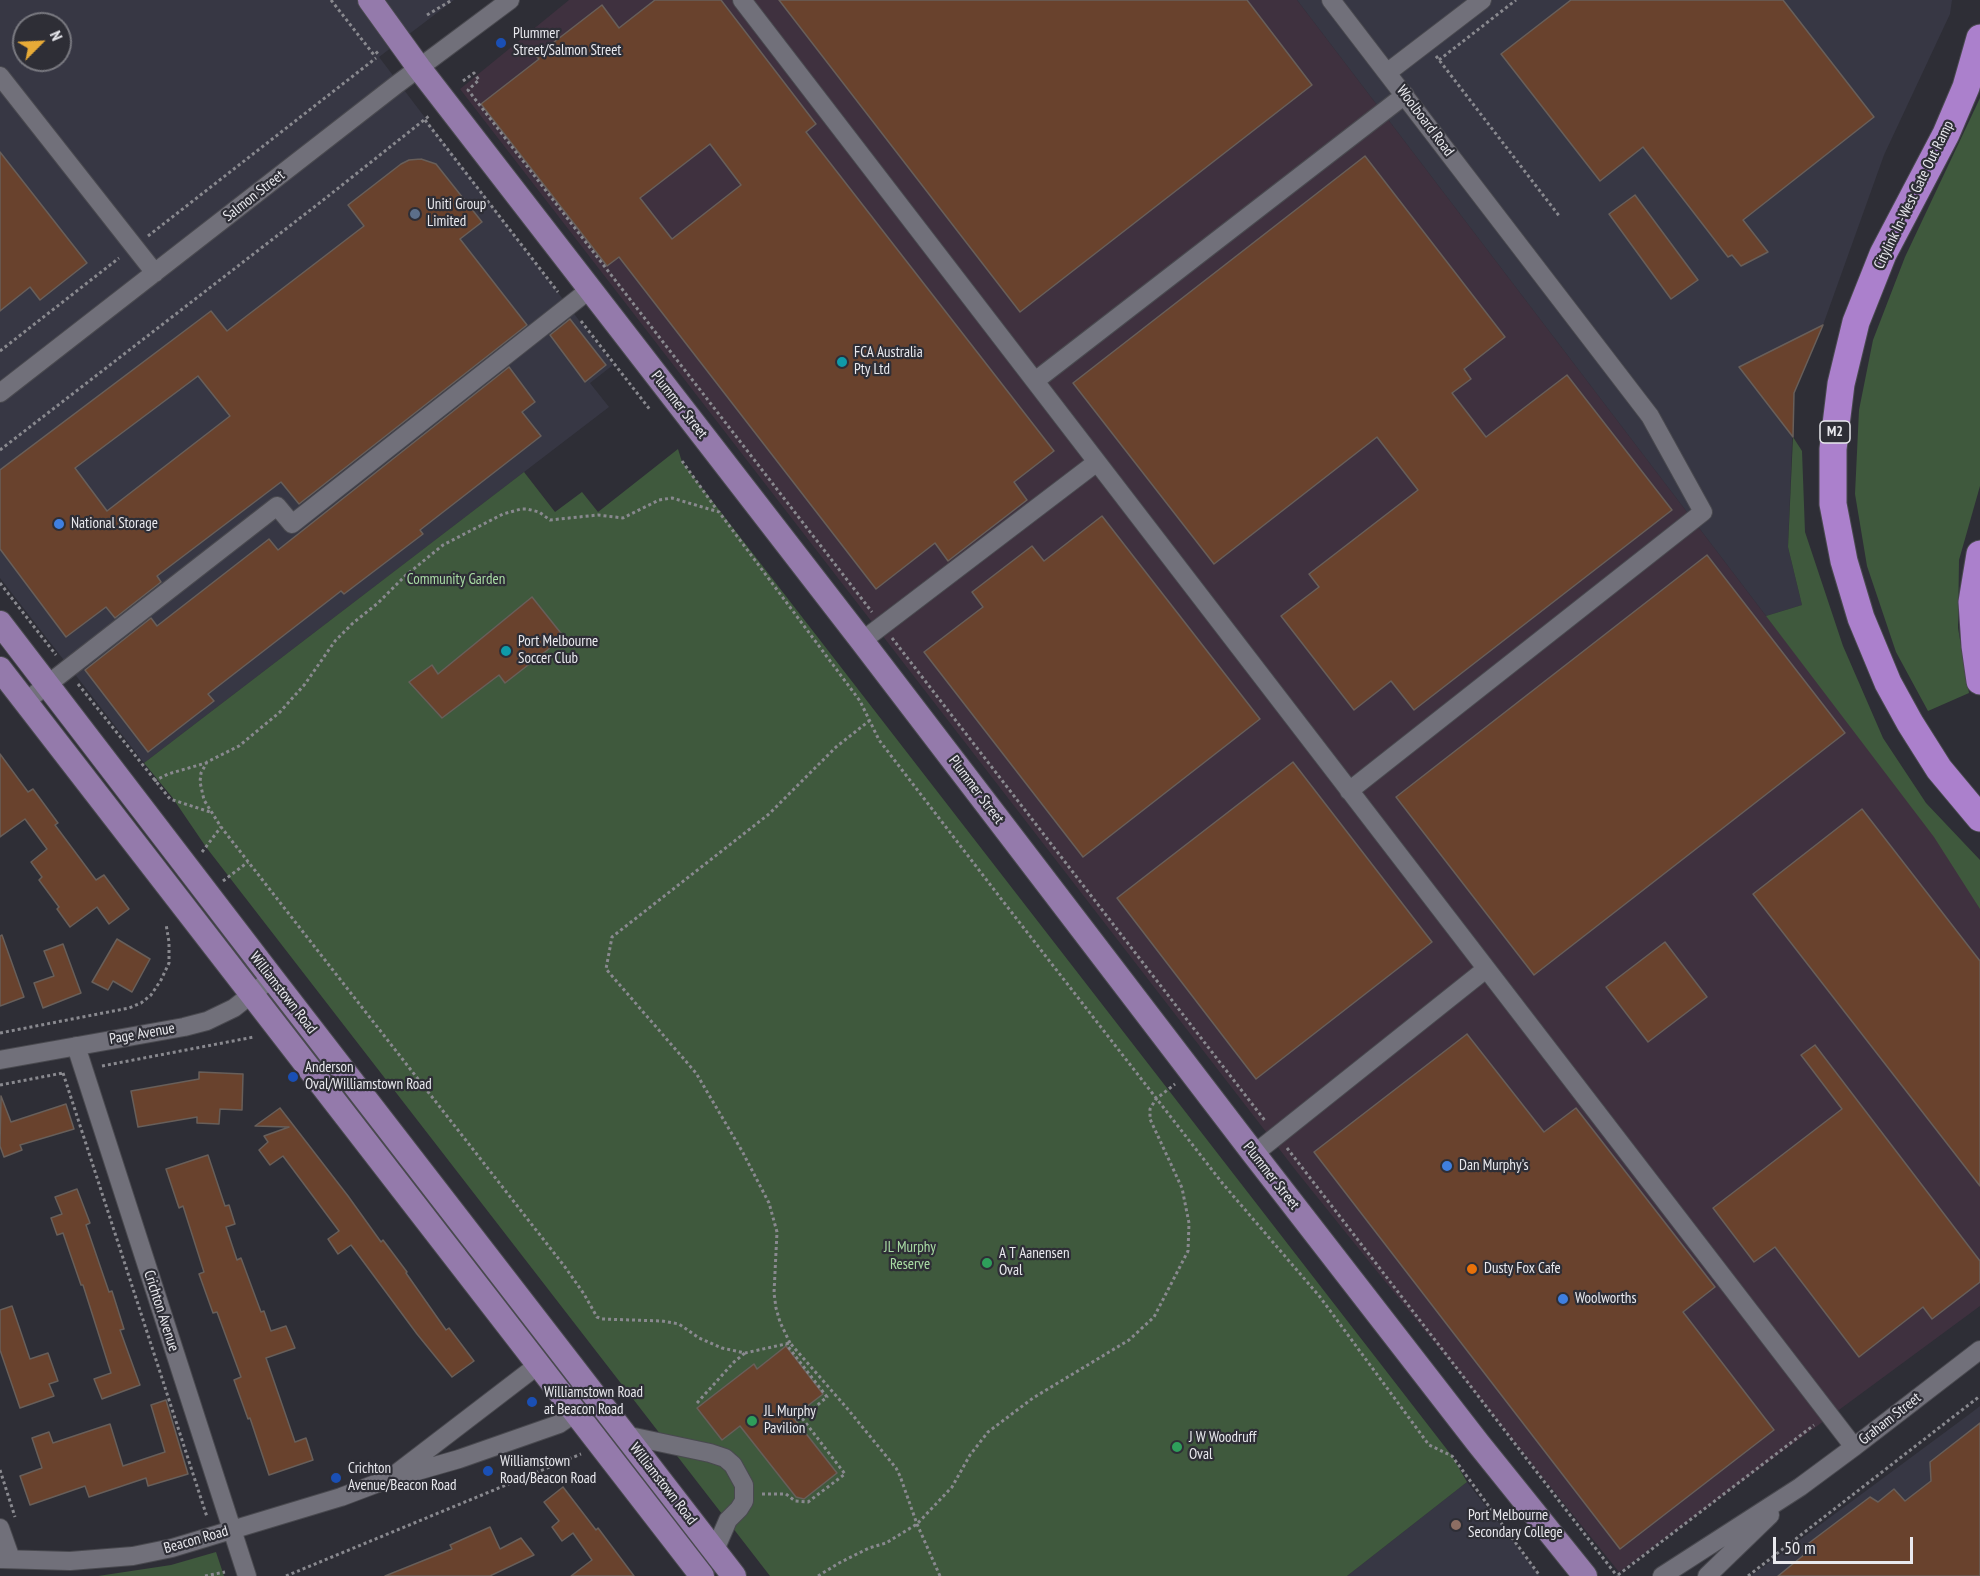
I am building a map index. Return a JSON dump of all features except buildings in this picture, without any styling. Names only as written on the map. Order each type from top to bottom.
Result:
[{"type":"highway","name":"Citylink In-West Gate Out Ramp","points":[[1980,38],[1966,87],[1946,134],[1883,254],[1856,322],[1841,384],[1833,450],[1833,504],[1844,561],[1861,618],[1888,683],[1939,770],[1980,818]]},
{"type":"highway","points":[[1980,554],[1972,602],[1980,681]]},
{"type":"main road","name":"Plummer Street","points":[[370,0],[419,68],[862,641],[1254,1154],[1478,1443],[1585,1576]]},
{"type":"main road","name":"Williamstown Road","points":[[0,623],[734,1576]]},
{"type":"main road","name":"Williamstown Road","points":[[0,669],[702,1576]]},
{"type":"main road","points":[[537,1365],[569,1363],[575,1413]]},
{"type":"main road","points":[[1557,1540],[1563,1576]]},
{"type":"street","name":"Salmon Street","points":[[0,393],[510,0]]},
{"type":"street","points":[[742,0],[1854,1447]]},
{"type":"street","name":"Woolboard Road","points":[[1332,0],[1650,416],[1703,512],[1349,791]]},
{"type":"street","points":[[1388,72],[1482,0]]},
{"type":"street","points":[[0,76],[155,273]]},
{"type":"street","points":[[1035,381],[1405,95]]},
{"type":"street","points":[[26,702],[278,506],[292,524],[590,290]]},
{"type":"street","points":[[862,641],[1097,462]]},
{"type":"street","points":[[1254,1154],[1486,969]]},
{"type":"street","name":"Page Avenue","points":[[0,1060],[207,1021],[234,1008],[272,978]]},
{"type":"street","name":"Crichton Avenue","points":[[76,1046],[247,1576]]},
{"type":"street","name":"Graham Street","points":[[1662,1576],[1800,1487],[1980,1350]]},
{"type":"street","name":"Beacon Road","points":[[386,1480],[537,1365]]},
{"type":"street","name":"Beacon Road","points":[[5,1559],[70,1562],[133,1556],[172,1548],[459,1459],[559,1424],[575,1413]]},
{"type":"street","points":[[625,1436],[675,1444],[730,1461],[737,1471],[745,1494],[742,1505],[725,1524],[715,1550]]},
{"type":"street","name":"Graham Street","points":[[1707,1576],[1800,1487]]},
{"type":"street","points":[[5,1559],[9,1526]]},
{"type":"path","points":[[332,0],[374,55],[380,50]]},
{"type":"path","points":[[427,15],[452,0]]},
{"type":"path","points":[[1439,60],[1516,0]]},
{"type":"path","points":[[1426,43],[1560,217]]},
{"type":"path","points":[[0,351],[376,58]]},
{"type":"path","points":[[463,81],[474,74],[479,80],[468,90],[1617,1576],[1829,1414]]},
{"type":"path","points":[[0,450],[425,120],[651,411]]},
{"type":"path","points":[[682,462],[860,701],[879,740],[1156,1100],[1223,1184],[1320,1298],[1428,1444],[1452,1456],[1540,1576]]},
{"type":"path","points":[[210,812],[170,800],[154,781],[168,774],[207,762],[239,746],[280,712],[305,684],[345,630],[443,545],[488,521],[520,509],[540,512],[550,520],[598,515],[623,518],[658,500],[672,498],[718,512]]},
{"type":"path","points":[[745,1494],[786,1494],[795,1501],[808,1502],[845,1474],[802,1418],[827,1397],[788,1343],[780,1322],[774,1293],[777,1232],[770,1203],[696,1073],[606,969],[612,937],[768,814],[836,747],[869,721]]},
{"type":"path","points":[[207,762],[201,773],[200,782],[210,812],[565,1267],[597,1317],[679,1324],[722,1348],[745,1353],[788,1343]]},
{"type":"path","points":[[187,868],[221,827]]},
{"type":"path","points":[[229,877],[248,862]]},
{"type":"path","points":[[0,1033],[117,1011],[141,1003],[151,995],[169,963],[166,924]]},
{"type":"path","points":[[83,1069],[254,1037]]},
{"type":"path","points":[[818,1576],[869,1548],[886,1543],[917,1524],[952,1487],[970,1455],[988,1432],[1033,1398],[1129,1340],[1154,1317],[1188,1251],[1189,1223],[1182,1188],[1150,1119],[1150,1109],[1156,1100],[1213,1053]]},
{"type":"path","points":[[0,1085],[63,1073],[225,1572],[205,1576]]},
{"type":"path","points":[[788,1343],[846,1407],[896,1468],[940,1576]]},
{"type":"path","points":[[697,1403],[745,1353]]},
{"type":"path","points":[[1749,1576],[1980,1396]]},
{"type":"path","points":[[286,1576],[579,1456],[598,1441]]},
{"type":"path","points":[[0,1470],[9,1526]]},
{"type":"shaded area","points":[[0,0],[454,0],[379,57],[613,365],[590,383],[609,407],[144,763],[0,578]]},
{"type":"shaded area","points":[[569,0],[1297,0],[1766,616],[1980,888],[1980,1306],[1619,1572],[1297,1172],[460,89]]},
{"type":"shaded area","points":[[1297,0],[1952,0],[1950,14],[1884,155],[1823,325],[1794,393],[1788,547],[1802,605],[1766,616]]},
{"type":"shaded area","points":[[1980,1406],[1980,1576],[1751,1576],[1971,1413]]},
{"type":"shaded area","name":"Port Melbourne Secondary College","points":[[1467,1482],[1540,1576],[1347,1576]]},
{"type":"green space","points":[[1980,98],[1980,486],[1959,560],[1958,628],[1969,693],[1928,711],[1896,652],[1867,566],[1855,494],[1859,410],[1873,340],[1905,257]]},
{"type":"green space","points":[[1793,437],[1802,451],[1805,532],[1843,646],[1883,738],[1926,803],[1980,860],[1980,909],[1934,837],[1766,616],[1802,605],[1788,547]]},
{"type":"green space","name":"JL Murphy Reserve","points":[[678,449],[682,462],[1452,1456],[1467,1482],[1347,1576],[770,1576],[206,847],[172,797],[144,763],[524,472],[555,512],[582,492],[598,512]]},
{"type":"green space","points":[[216,1552],[224,1576],[98,1576],[171,1565]]},
{"type":"place","name":"Plummer Street/Salmon Street","points":[[501,43]]},
{"type":"place","name":"Uniti Group Limited","points":[[415,214]]},
{"type":"place","name":"FCA Australia Pty Ltd","points":[[842,362]]},
{"type":"place","name":"National Storage","points":[[59,524]]},
{"type":"place","name":"Port Melbourne Soccer Club","points":[[506,651]]},
{"type":"place","name":"Anderson Oval/Williamstown Road","points":[[293,1077]]},
{"type":"place","name":"Dan Murphy's","points":[[1447,1166]]},
{"type":"place","name":"A T Aanensen Oval","points":[[987,1263]]},
{"type":"place","name":"Dusty Fox Cafe","points":[[1472,1269]]},
{"type":"place","name":"Woolworths","points":[[1563,1299]]},
{"type":"place","name":"Williamstown Road at Beacon Road","points":[[532,1402]]},
{"type":"place","name":"JL Murphy Pavilion","points":[[752,1421]]},
{"type":"place","name":"J W Woodruff Oval","points":[[1177,1447]]},
{"type":"place","name":"Williamstown Road/Beacon Road","points":[[488,1471]]},
{"type":"place","name":"Crichton Avenue/Beacon Road","points":[[336,1478]]},
{"type":"place","name":"Port Melbourne Secondary College","points":[[1456,1525]]},
{"type":"park label","name":"Community Garden","points":[[456,580]]}]
